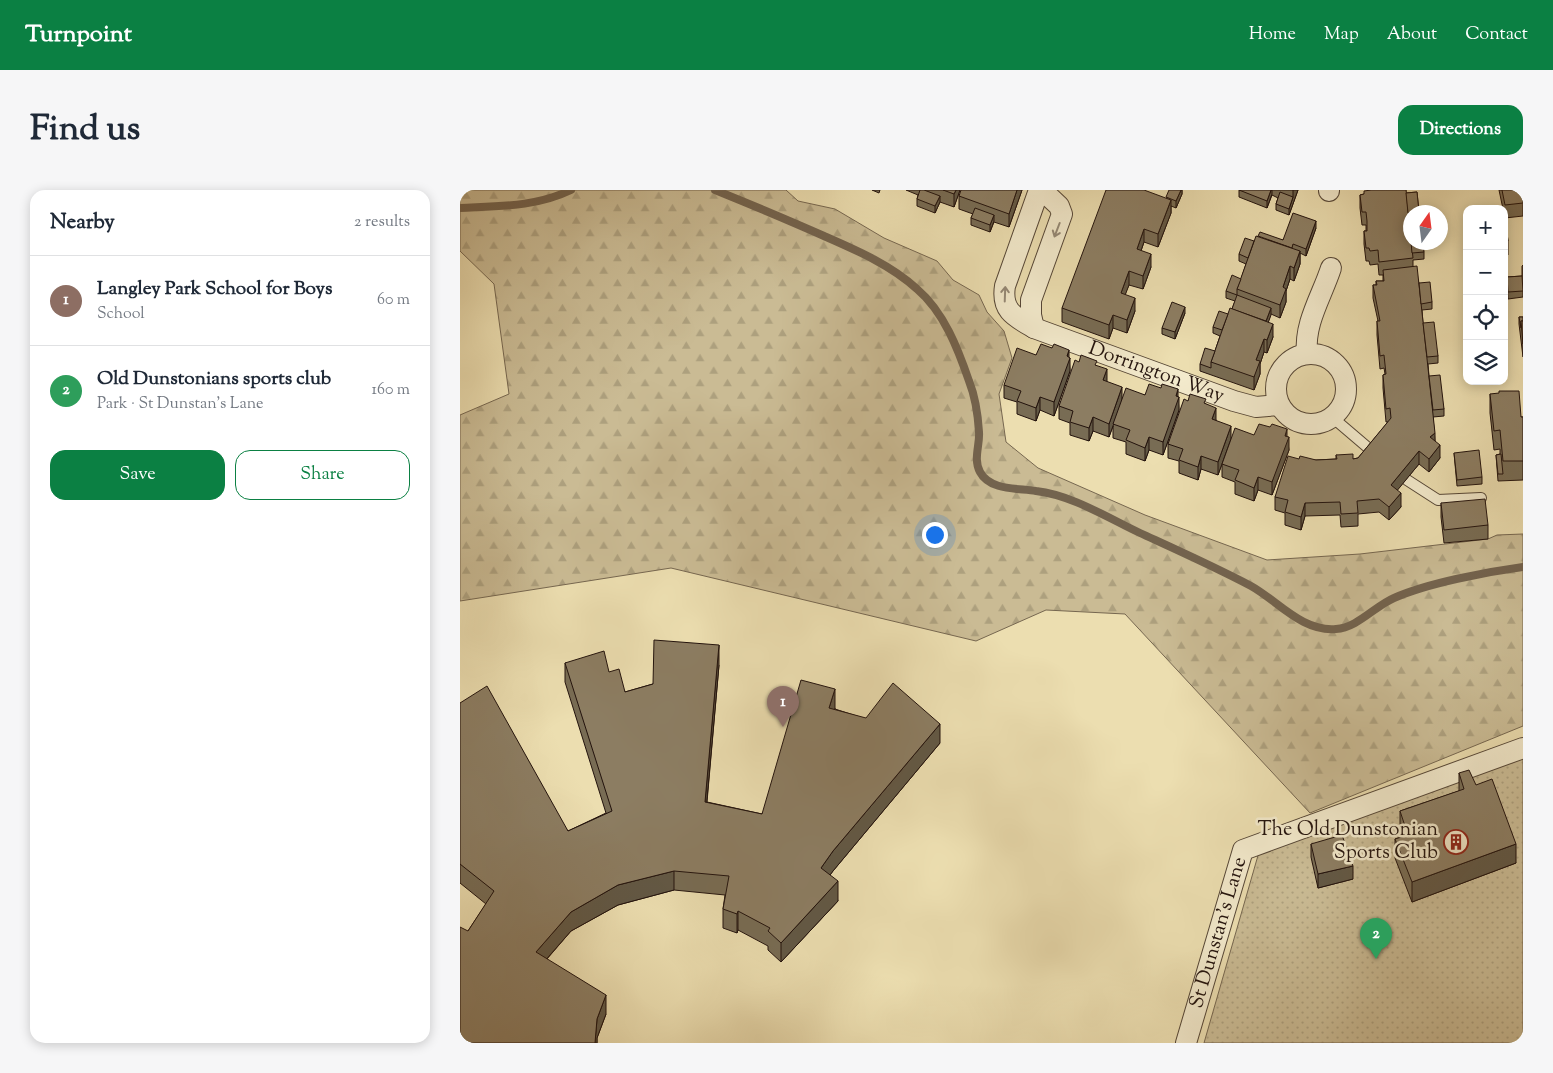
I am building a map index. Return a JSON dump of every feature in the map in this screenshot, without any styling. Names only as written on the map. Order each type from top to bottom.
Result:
[{"type":"street","name":"Dorrington Way","points":[[1034,328],[1031,315],[1031,300],[1062,214],[1059,206],[1041,190],[1003,296],[1009,313],[1034,328],[1245,405],[1266,408],[1279,405]]},
{"type":"street","points":[[1307,353],[1306,343],[1309,326],[1331,268]]},
{"type":"street","points":[[1307,353],[1330,358],[1342,372],[1347,383],[1346,398],[1339,412],[1318,423],[1300,422],[1290,417],[1279,405],[1276,388],[1283,368],[1290,360],[1307,353]]},
{"type":"street","name":"St Dunstan's Lane","points":[[1186,1043],[1243,850],[1523,748]]},
{"type":"lane","points":[[1332,417],[1373,452]]},
{"type":"lane","points":[[1407,480],[1431,498],[1438,500],[1481,498]]},
{"type":"green space","points":[[460,190],[786,190],[798,201],[835,209],[884,238],[937,261],[953,280],[979,295],[987,312],[1004,331],[1012,358],[999,394],[1006,442],[1038,468],[1145,515],[1267,560],[1360,554],[1488,539],[1497,535],[1523,534],[1523,726],[1310,813],[1125,614],[1046,610],[976,641],[671,568],[460,601],[460,415],[509,394],[494,284],[460,251]]},
{"type":"green space","points":[[1523,753],[1523,1043],[1204,1043],[1261,845]]},
{"type":"building","points":[[920,190],[940,196],[935,206],[917,199]]},
{"type":"building","points":[[943,190],[956,190],[954,194]]},
{"type":"building","points":[[961,190],[1017,190],[1009,214],[959,196]]},
{"type":"building","points":[[1106,190],[1144,190],[1171,200],[1158,234],[1144,229],[1137,249],[1151,254],[1143,276],[1129,271],[1121,293],[1135,298],[1127,320],[1113,315],[1109,325],[1062,308]]},
{"type":"building","points":[[1169,190],[1181,190],[1176,201],[1166,197]]},
{"type":"building","points":[[1239,190],[1271,190],[1267,201]]},
{"type":"building","points":[[1406,190],[1408,205],[1403,205],[1403,250],[1412,250],[1413,258],[1379,262],[1378,250],[1370,251],[1369,248],[1366,248],[1364,231],[1367,231],[1366,212],[1362,212],[1360,195],[1364,194],[1364,191]]},
{"type":"building","points":[[1502,190],[1523,190],[1523,203],[1505,205]]},
{"type":"building","points":[[1280,192],[1293,197],[1289,209],[1276,204]]},
{"type":"building","points":[[1417,192],[1418,205],[1407,205],[1406,193]]},
{"type":"building","points":[[975,208],[994,215],[990,225],[971,218]]},
{"type":"building","points":[[1293,213],[1316,221],[1306,249],[1293,244],[1292,248],[1258,236],[1260,232],[1283,240]]},
{"type":"building","points":[[1256,236],[1300,251],[1294,268],[1290,266],[1283,287],[1286,289],[1280,305],[1237,289]]},
{"type":"building","points":[[1245,238],[1254,241],[1248,258],[1239,254]]},
{"type":"building","points":[[1412,250],[1424,250],[1424,252],[1412,253]]},
{"type":"building","points":[[1417,266],[1435,433],[1430,437],[1440,445],[1429,459],[1419,451],[1391,485],[1401,493],[1389,507],[1379,499],[1357,501],[1358,513],[1341,514],[1340,502],[1305,503],[1301,517],[1285,512],[1288,500],[1275,497],[1288,456],[1299,459],[1300,456],[1316,460],[1337,459],[1336,455],[1353,454],[1353,459],[1358,458],[1391,418],[1390,408],[1386,409],[1383,375],[1386,374],[1384,355],[1380,356],[1377,321],[1380,321],[1373,285],[1377,285],[1376,281],[1384,281],[1383,270]]},
{"type":"building","points":[[1232,275],[1241,279],[1237,295],[1226,291]]},
{"type":"building","points":[[1522,276],[1523,291],[1508,292],[1508,277]]},
{"type":"building","points":[[1430,282],[1432,302],[1421,304],[1419,283]]},
{"type":"building","points":[[1237,295],[1271,308],[1266,321],[1232,309]]},
{"type":"building","points":[[1172,302],[1185,307],[1175,332],[1162,328]]},
{"type":"building","points":[[1230,308],[1273,324],[1267,340],[1264,339],[1256,360],[1260,361],[1254,377],[1211,362]]},
{"type":"building","points":[[1219,311],[1228,314],[1222,330],[1213,327]]},
{"type":"building","points":[[1519,317],[1523,317],[1521,328]]},
{"type":"building","points":[[1521,321],[1523,321],[1523,344]]},
{"type":"building","points":[[1434,322],[1438,356],[1427,357],[1423,323]]},
{"type":"building","points":[[1041,344],[1052,348],[1054,344],[1069,350],[1067,356],[1070,358],[1054,402],[1040,397],[1036,408],[1017,401],[1021,391],[1004,385],[1017,348],[1036,355]]},
{"type":"building","points":[[1205,348],[1215,351],[1211,368],[1200,364]]},
{"type":"building","points":[[1081,355],[1097,361],[1095,365],[1107,369],[1103,380],[1122,387],[1109,424],[1093,417],[1089,428],[1070,422],[1073,411],[1059,406],[1075,360],[1079,362]]},
{"type":"building","points":[[1440,375],[1444,409],[1433,410],[1429,376]]},
{"type":"building","points":[[1149,384],[1161,388],[1162,384],[1178,389],[1176,396],[1179,397],[1163,442],[1149,437],[1145,448],[1126,440],[1130,430],[1113,424],[1126,388],[1145,395]]},
{"type":"building","points":[[1499,391],[1519,391],[1521,417],[1523,417],[1523,461],[1503,461],[1500,430],[1494,431],[1490,394],[1499,393]]},
{"type":"building","points":[[1190,394],[1206,399],[1204,403],[1216,408],[1212,419],[1231,426],[1218,462],[1201,456],[1198,467],[1179,460],[1183,449],[1168,444],[1184,399],[1188,401]]},
{"type":"building","points":[[1259,424],[1270,427],[1272,424],[1287,429],[1285,436],[1289,437],[1272,482],[1258,477],[1254,488],[1235,480],[1239,470],[1222,464],[1235,428],[1254,435]]},
{"type":"building","points":[[1479,450],[1482,477],[1457,480],[1454,453]]},
{"type":"building","points":[[1501,454],[1503,474],[1498,474],[1496,455]]},
{"type":"building","points":[[1485,499],[1488,525],[1444,530],[1441,503]]},
{"type":"building","points":[[654,640],[719,645],[705,802],[762,814],[801,680],[835,689],[829,708],[866,718],[893,683],[940,724],[833,851],[821,868],[838,881],[781,943],[768,931],[770,928],[738,911],[737,914],[723,909],[729,876],[674,871],[618,885],[571,912],[536,952],[606,995],[597,1019],[595,1043],[460,1043],[460,927],[468,931],[494,891],[460,864],[460,703],[487,686],[568,831],[612,811],[565,663],[604,651],[609,672],[619,669],[625,692],[653,684]]},
{"type":"building","name":"The Old Dunstonian Sports Club","points":[[1469,770],[1476,785],[1492,779],[1516,844],[1412,882],[1395,839],[1408,835],[1400,811],[1464,789],[1459,773]]},
{"type":"building","points":[[1342,835],[1353,866],[1318,874],[1311,844]]},
{"type":"waterway","points":[[460,208],[531,203],[558,196],[571,190]]},
{"type":"waterway","points":[[715,190],[873,259],[907,280],[927,298],[949,332],[971,387],[979,426],[978,467],[980,472],[991,483],[1005,488],[1049,493],[1090,508],[1251,586],[1301,621],[1324,629],[1344,628],[1359,621],[1394,598],[1423,588],[1475,575],[1523,567]]},
{"type":"place","name":"Langley Park School for Boys","points":[[783,727]]},
{"type":"place","name":"The Old Dunstonian Sports Club","points":[[1456,842]]},
{"type":"place","name":"Old Dunstonians sports club","points":[[1376,959]]}]
